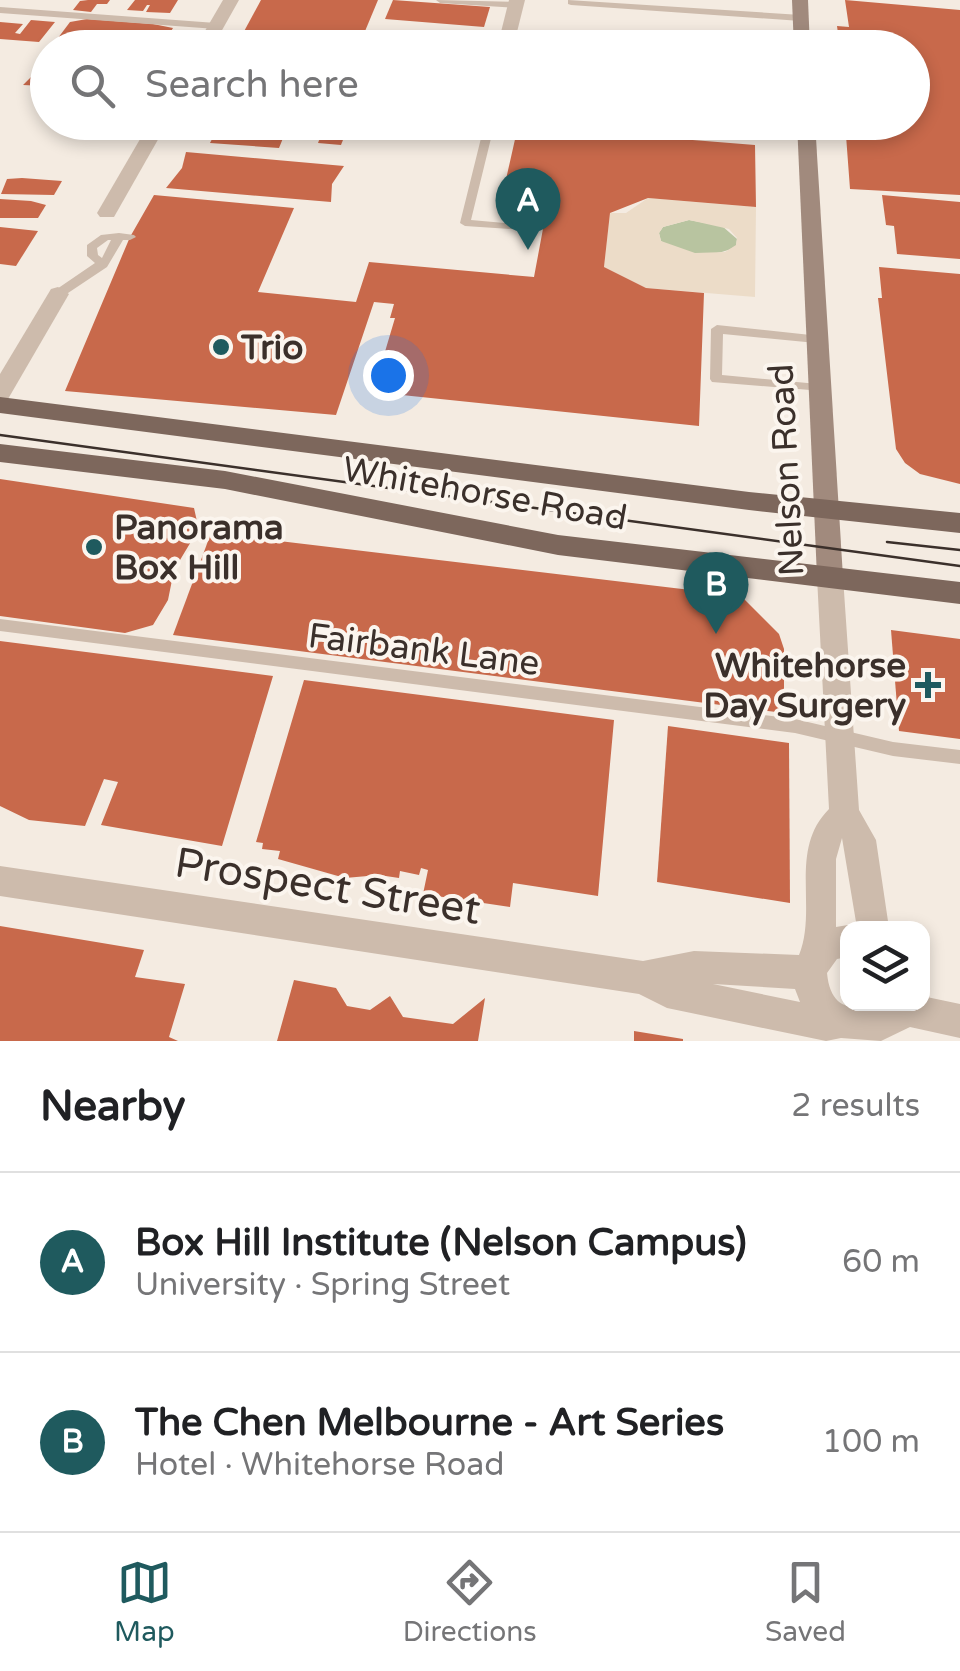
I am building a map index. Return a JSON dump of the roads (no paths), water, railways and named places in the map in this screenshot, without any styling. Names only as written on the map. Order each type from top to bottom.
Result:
[{"type":"main road","name":"Whitehorse Road","points":[[0,406],[960,523]]},
{"type":"main road","name":"Whitehorse Road","points":[[0,452],[225,480],[558,545],[960,593]]},
{"type":"street","points":[[214,30],[231,0]]},
{"type":"street","points":[[509,30],[517,3]]},
{"type":"street","points":[[106,213],[149,140]]},
{"type":"street","name":"Nelson Road","points":[[807,140],[844,814],[861,840],[872,921]]},
{"type":"street","points":[[0,393],[58,294]]},
{"type":"street","name":"Nelson Road","points":[[831,1025],[812,998],[825,954],[824,846],[830,828],[844,814]]},
{"type":"street","name":"Prospect Street","points":[[0,881],[643,978],[676,993],[831,1025],[888,1027]]},
{"type":"street","name":"Prospect Street","points":[[643,978],[669,968],[792,974],[825,954]]},
{"type":"street","points":[[888,1027],[960,1022]]},
{"type":"lane","points":[[440,0],[517,3]]},
{"type":"lane","points":[[571,2],[801,9]]},
{"type":"lane","points":[[0,10],[216,26]]},
{"type":"lane","points":[[486,140],[466,224],[522,228],[526,206]]},
{"type":"lane","points":[[58,294],[103,264],[124,237],[99,240],[92,247],[93,256],[103,264]]},
{"type":"lane","points":[[816,340],[717,329],[716,379],[818,388]]},
{"type":"lane","name":"Fairbank Lane","points":[[0,625],[795,726],[840,738],[960,757]]},
{"type":"tram line","points":[[0,435],[960,566]]},
{"type":"tram line","points":[[887,542],[960,550]]},
{"type":"place","name":"Box Hill Institute (Nelson Campus)","points":[[528,250]]},
{"type":"place","name":"Trio","points":[[221,347]]},
{"type":"place","name":"Panorama Box Hill","points":[[94,547]]},
{"type":"place","name":"The Chen Melbourne - Art Series","points":[[716,634]]},
{"type":"place","name":"Whitehorse Day Surgery","points":[[928,685]]}]
